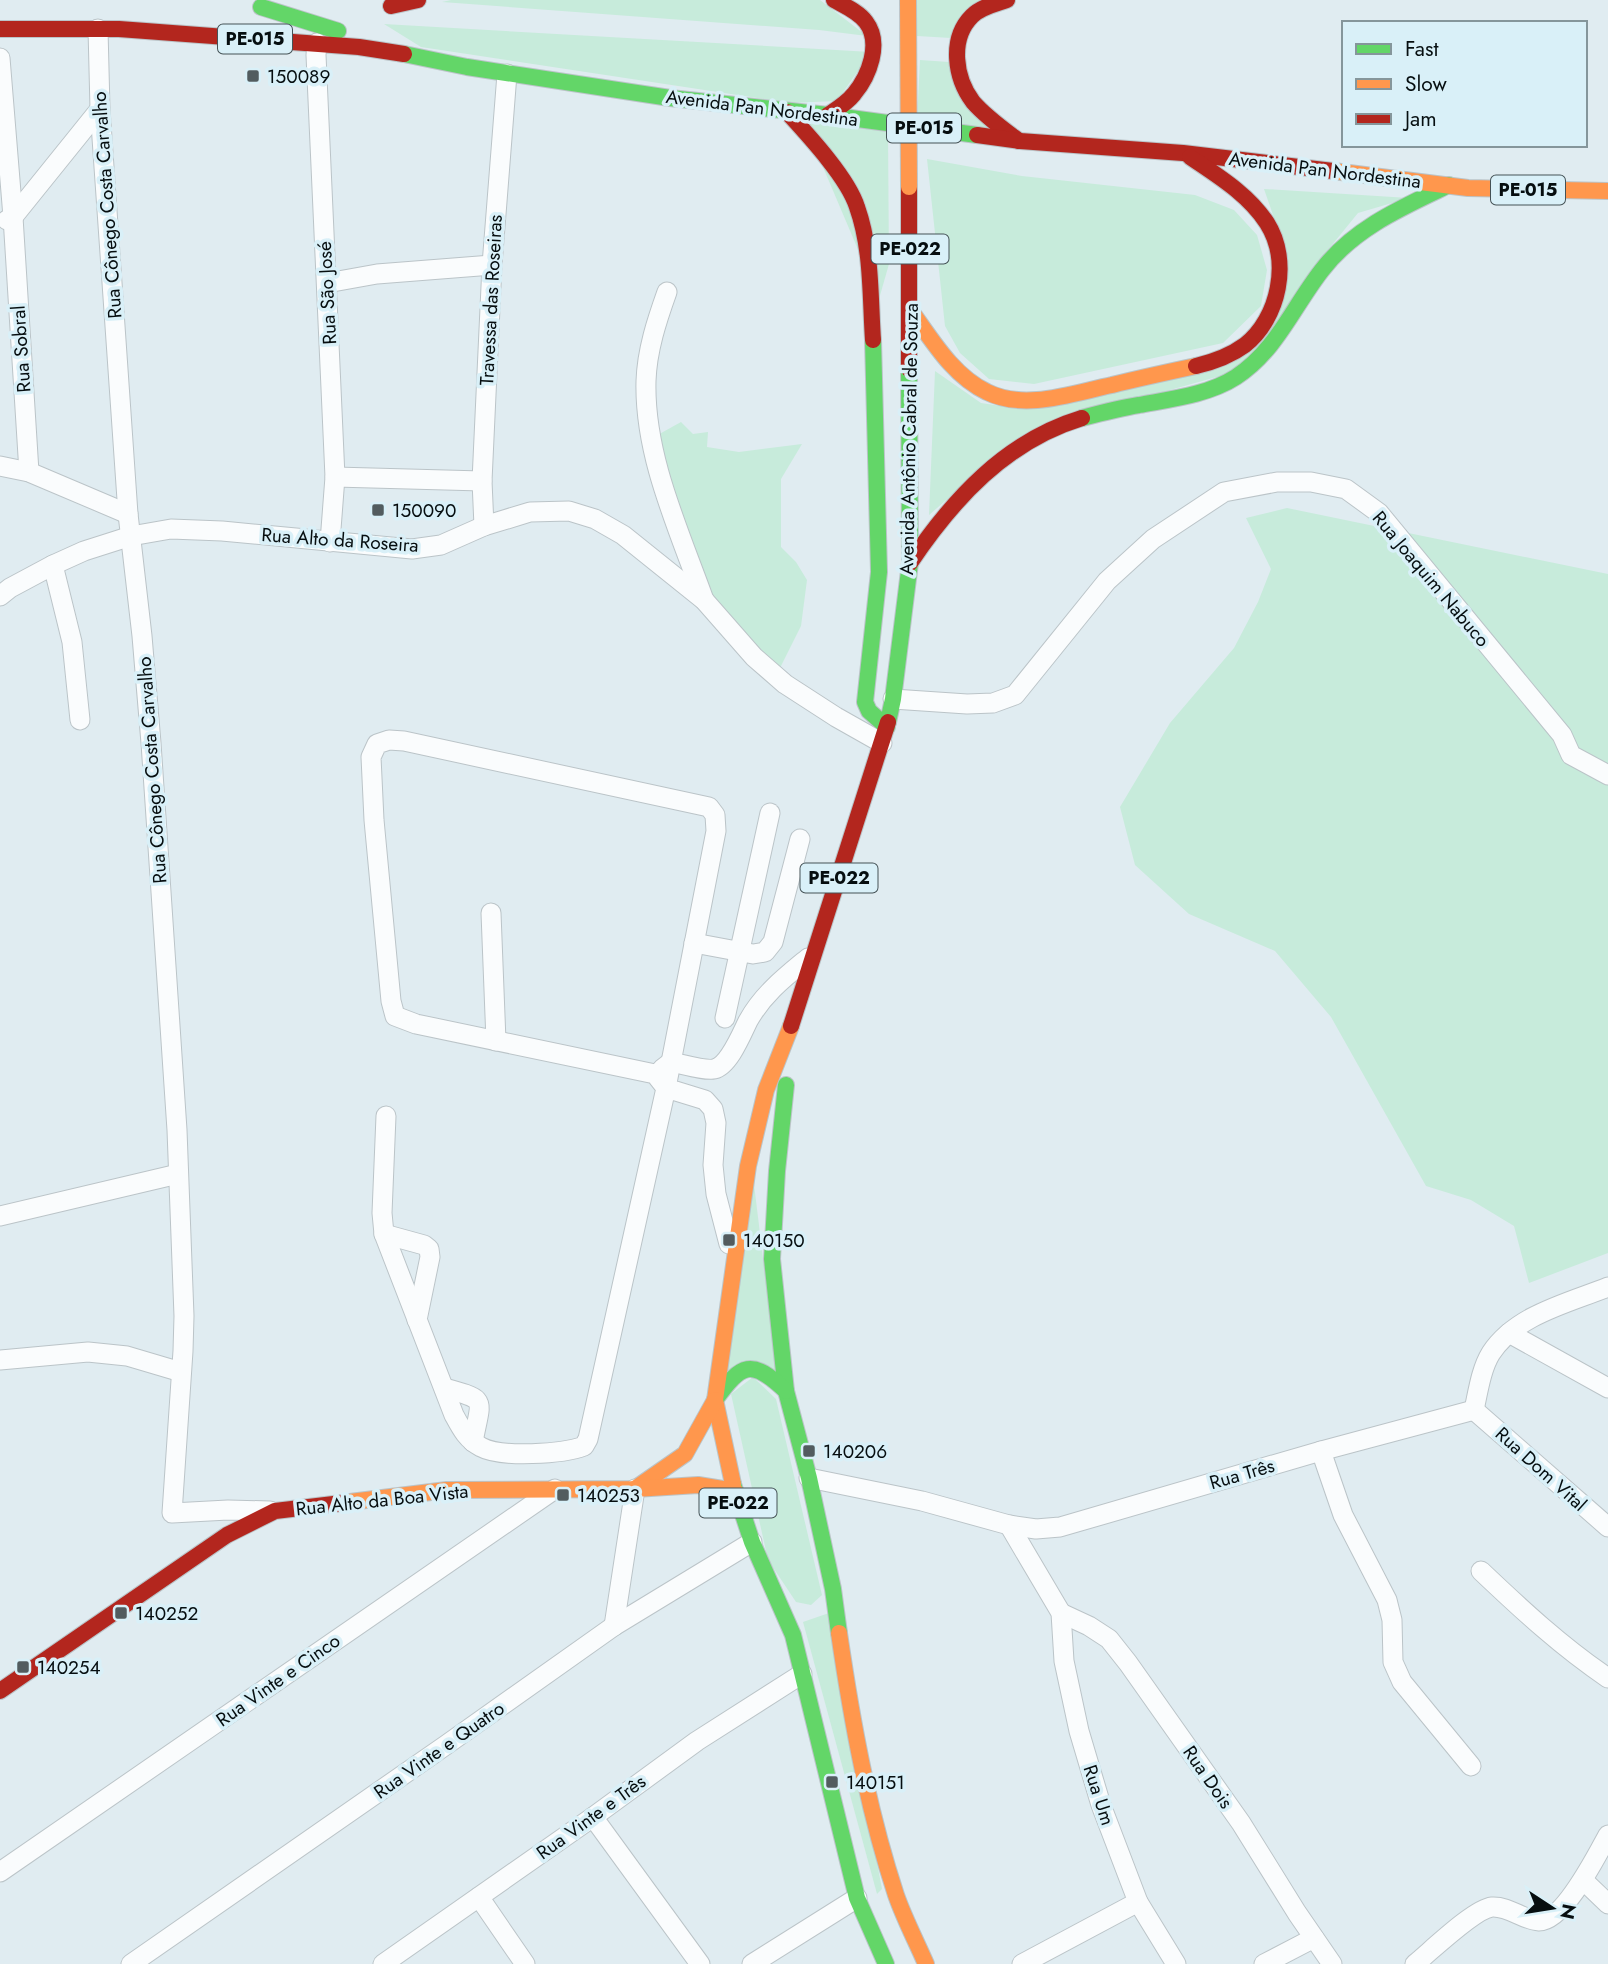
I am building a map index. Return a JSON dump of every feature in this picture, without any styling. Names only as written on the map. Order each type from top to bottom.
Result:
[{"type":"main road","points":[[391,6],[418,0]]},
{"type":"main road","points":[[828,115],[855,94],[867,71],[873,49],[872,32],[865,21],[834,0]]},
{"type":"main road","name":"Avenida Antônio Cabral de Souza","points":[[886,1964],[857,1898],[786,1602],[752,1542],[734,1491],[715,1401],[748,1166],[766,1090],[815,953],[893,699],[911,563],[908,0]]},
{"type":"main road","points":[[1007,0],[973,15],[965,25],[957,48],[957,58],[959,75],[970,97],[985,114],[1020,141]]},
{"type":"main road","points":[[261,8],[401,53]]},
{"type":"main road","name":"Avenida Pan Nordestina","points":[[0,29],[98,29],[359,47],[507,74],[670,98],[828,115],[1020,141],[1183,153],[1481,189],[1608,191]]},
{"type":"main road","points":[[787,112],[845,181],[857,205],[867,246],[875,374],[879,572],[865,702],[884,735]]},
{"type":"main road","points":[[911,311],[931,339],[965,377],[987,393],[1009,399],[1066,395],[1205,364],[1229,355],[1253,340],[1269,315],[1277,293],[1279,271],[1275,239],[1259,212],[1241,194],[1183,153]]},
{"type":"main road","points":[[911,563],[944,514],[991,469],[1033,438],[1098,413],[1201,391],[1233,380],[1260,359],[1278,337],[1336,252],[1373,224],[1449,185]]},
{"type":"main road","name":"Avenida Antônio Cabral de Souza","points":[[790,1029],[772,1259],[786,1391],[809,1478],[833,1589],[852,1720],[870,1802],[897,1897],[926,1964]]},
{"type":"main road","points":[[635,1489],[685,1454],[715,1401],[727,1383],[740,1371],[753,1367],[762,1370],[786,1391]]},
{"type":"main road","name":"Rua Alto da Boa Vista","points":[[275,1511],[447,1490],[635,1489],[698,1485],[734,1491]]},
{"type":"main road","points":[[0,1691],[227,1535],[275,1511]]},
{"type":"main road","points":[[820,1602],[833,1589]]},
{"type":"street","name":"Rua Cônego Costa Carvalho","points":[[98,29],[100,109],[128,514],[143,650],[159,850],[177,1130],[184,1316],[172,1513]]},
{"type":"street","name":"Rua São José","points":[[317,43],[335,477],[330,542]]},
{"type":"street","name":"Rua Sobral","points":[[0,58],[6,220],[29,472]]},
{"type":"street","name":"Travessa das Roseiras","points":[[484,526],[482,481],[492,265],[507,74]]},
{"type":"street","points":[[6,220],[100,109]]},
{"type":"street","points":[[327,283],[377,274],[492,265]]},
{"type":"street","points":[[667,292],[654,328],[649,356],[646,379],[647,414],[654,460],[704,600]]},
{"type":"street","points":[[0,466],[29,472],[128,514]]},
{"type":"street","points":[[335,477],[482,481]]},
{"type":"street","name":"Rua Joaquim Nabuco","points":[[893,699],[967,704],[993,703],[1015,695],[1107,581],[1153,538],[1224,492],[1277,482],[1311,482],[1346,489],[1379,513],[1562,735],[1572,755],[1608,775]]},
{"type":"street","name":"Rua Alto da Roseira","points":[[0,596],[10,588],[83,551],[131,536],[171,530],[222,531],[412,549],[441,545],[484,526],[530,512],[569,511],[595,519],[623,535],[704,600],[754,657],[785,684],[884,735]]},
{"type":"street","points":[[53,565],[72,642],[80,720]]},
{"type":"street","points":[[386,1116],[382,1213],[384,1234],[454,1415],[465,1436],[482,1448],[496,1453],[560,1453],[583,1446],[588,1439],[664,1075],[694,943],[716,831],[715,815],[709,807],[404,741],[389,740],[377,744],[371,757],[374,820],[391,1001],[395,1016],[416,1024],[664,1075],[713,1070],[729,1058],[754,1010],[772,987],[815,953]]},
{"type":"street","points":[[725,1018],[770,813]]},
{"type":"street","points":[[694,943],[753,954],[765,952],[773,942],[800,839]]},
{"type":"street","points":[[491,913],[496,1041]]},
{"type":"street","points":[[664,1075],[705,1100],[713,1109],[716,1123],[713,1164],[716,1194],[734,1262]]},
{"type":"street","points":[[0,1216],[178,1174]]},
{"type":"street","points":[[384,1234],[424,1245],[429,1249],[430,1257],[417,1320]]},
{"type":"street","points":[[1474,1410],[1490,1354],[1509,1333],[1530,1319],[1608,1287]]},
{"type":"street","points":[[1509,1333],[1608,1388]]},
{"type":"street","points":[[0,1360],[88,1352],[127,1356],[181,1371]]},
{"type":"street","points":[[444,1388],[474,1396],[479,1400],[473,1442]]},
{"type":"street","name":"Rua Três","points":[[809,1478],[922,1501],[1009,1525],[1036,1529],[1060,1527],[1321,1451],[1474,1410]]},
{"type":"street","name":"Rua Dom Vital","points":[[1474,1410],[1608,1527]]},
{"type":"street","points":[[1321,1451],[1343,1515],[1387,1600],[1392,1620],[1393,1662],[1402,1682],[1471,1766]]},
{"type":"street","name":"Rua Vinte e Cinco","points":[[0,1872],[556,1489]]},
{"type":"street","points":[[614,1626],[635,1489]]},
{"type":"street","name":"Rua Alto da Boa Vista","points":[[172,1513],[275,1511]]},
{"type":"street","points":[[1009,1525],[1061,1613]]},
{"type":"street","name":"Rua Vinte e Quatro","points":[[131,1964],[614,1626],[752,1542]]},
{"type":"street","points":[[1481,1571],[1518,1606],[1608,1678]]},
{"type":"street","name":"Rua Um","points":[[1061,1613],[1065,1661],[1079,1731],[1101,1805],[1138,1902],[1176,1964]]},
{"type":"street","name":"Rua Dois","points":[[1061,1613],[1109,1639],[1128,1662],[1241,1823],[1332,1964]]},
{"type":"street","name":"Rua Vinte e Três","points":[[383,1964],[697,1741],[802,1674]]},
{"type":"street","points":[[593,1817],[700,1964]]},
{"type":"street","points":[[1415,1964],[1479,1912],[1493,1907],[1506,1909],[1529,1919],[1548,1919],[1583,1880],[1608,1835]]},
{"type":"street","points":[[1583,1880],[1608,1904]]},
{"type":"street","points":[[479,1897],[525,1964]]},
{"type":"street","points":[[752,1964],[857,1898]]},
{"type":"street","points":[[1022,1964],[1138,1902]]},
{"type":"street","points":[[1264,1964],[1314,1938]]},
{"type":"green space","points":[[820,0],[867,36],[819,30],[442,2]]},
{"type":"green space","points":[[916,0],[985,0],[951,38],[917,36]]},
{"type":"green space","points":[[384,24],[871,52],[837,101],[790,103],[421,47]]},
{"type":"green space","points":[[920,60],[949,62],[993,132],[917,120]]},
{"type":"green space","points":[[803,120],[888,132],[889,264],[879,299]]},
{"type":"green space","points":[[927,159],[1022,176],[1195,195],[1234,210],[1257,235],[1267,270],[1261,306],[1223,343],[1034,384],[989,379],[960,353],[945,326]]},
{"type":"green space","points":[[1264,189],[1409,198],[1358,213],[1323,256],[1271,338],[1231,373],[1091,409],[1063,419],[1005,448],[973,473],[929,515],[935,371],[981,403],[1022,409],[1063,404],[1218,366],[1255,342],[1277,311],[1283,272],[1281,238]]},
{"type":"green space","points":[[681,422],[693,434],[708,432],[707,447],[739,452],[802,444],[781,479],[781,547],[796,562],[807,580],[801,626],[780,668],[764,660],[708,595],[654,437]]},
{"type":"green space","points":[[1287,508],[1608,574],[1608,1253],[1529,1283],[1514,1226],[1471,1200],[1426,1186],[1331,1017],[1275,951],[1189,914],[1135,865],[1120,807],[1170,723],[1234,648],[1258,602],[1271,569],[1246,518]]},
{"type":"green space","points":[[753,1176],[778,1381],[726,1375]]},
{"type":"green space","points":[[753,1377],[776,1399],[822,1595],[811,1605],[796,1602],[768,1560],[731,1394]]},
{"type":"green space","points":[[829,1613],[882,1889],[877,1894],[803,1622]]},
{"type":"traffic: fast","points":[[261,7],[338,31]]},
{"type":"traffic: fast","points":[[404,54],[467,67],[670,98],[977,135]]},
{"type":"traffic: fast","points":[[1082,418],[1189,395],[1214,388],[1236,377],[1262,355],[1322,270],[1349,242],[1380,220],[1449,185]]},
{"type":"traffic: fast","points":[[873,340],[879,572],[865,702],[869,711],[887,727]]},
{"type":"traffic: fast","points":[[888,722],[910,563],[909,369]]},
{"type":"traffic: fast","points":[[786,1085],[772,1259],[786,1391],[809,1478],[833,1589],[839,1633]]},
{"type":"traffic: fast","points":[[715,1400],[733,1378],[748,1369],[764,1373],[786,1391]]},
{"type":"traffic: fast","points":[[733,1484],[752,1542],[793,1635],[857,1898],[886,1964]]},
{"type":"traffic: slow","points":[[908,0],[909,187]]},
{"type":"traffic: slow","points":[[1333,171],[1468,188],[1608,191]]},
{"type":"traffic: slow","points":[[911,311],[935,345],[964,377],[987,392],[1017,400],[1065,396],[1196,366]]},
{"type":"traffic: slow","points":[[733,1484],[715,1400],[748,1166],[766,1090],[791,1026]]},
{"type":"traffic: slow","points":[[636,1488],[685,1454],[715,1400]]},
{"type":"traffic: slow","points":[[342,1503],[447,1490],[635,1489],[698,1485],[735,1491]]},
{"type":"traffic: slow","points":[[839,1633],[855,1733],[877,1831],[896,1895],[926,1964]]},
{"type":"traffic: jam","points":[[391,6],[418,0]]},
{"type":"traffic: jam","points":[[828,115],[842,106],[859,87],[869,69],[873,49],[871,30],[863,18],[834,0]]},
{"type":"traffic: jam","points":[[1007,0],[984,8],[972,16],[960,36],[957,59],[962,82],[973,102],[1019,141]]},
{"type":"traffic: jam","points":[[0,29],[119,29],[359,47],[404,54]]},
{"type":"traffic: jam","points":[[787,112],[836,170],[857,207],[868,256],[873,340]]},
{"type":"traffic: jam","points":[[977,135],[1020,141],[1183,153],[1333,171]]},
{"type":"traffic: jam","points":[[1190,157],[1232,186],[1251,203],[1267,223],[1274,238],[1280,271],[1273,305],[1257,334],[1233,352],[1196,366]]},
{"type":"traffic: jam","points":[[909,187],[909,369]]},
{"type":"traffic: jam","points":[[910,563],[944,517],[984,475],[1029,441],[1082,418]]},
{"type":"traffic: jam","points":[[791,1026],[888,722]]},
{"type":"traffic: jam","points":[[0,1691],[227,1535],[275,1511],[342,1503]]},
{"type":"place","name":"150089","points":[[253,76]]},
{"type":"place","name":"150090","points":[[378,510]]},
{"type":"place","name":"140150","points":[[729,1240]]},
{"type":"place","name":"140206","points":[[809,1451]]},
{"type":"place","name":"140253","points":[[563,1495]]},
{"type":"place","name":"140252","points":[[121,1613]]},
{"type":"place","name":"140254","points":[[23,1667]]},
{"type":"place","name":"140151","points":[[832,1782]]}]
